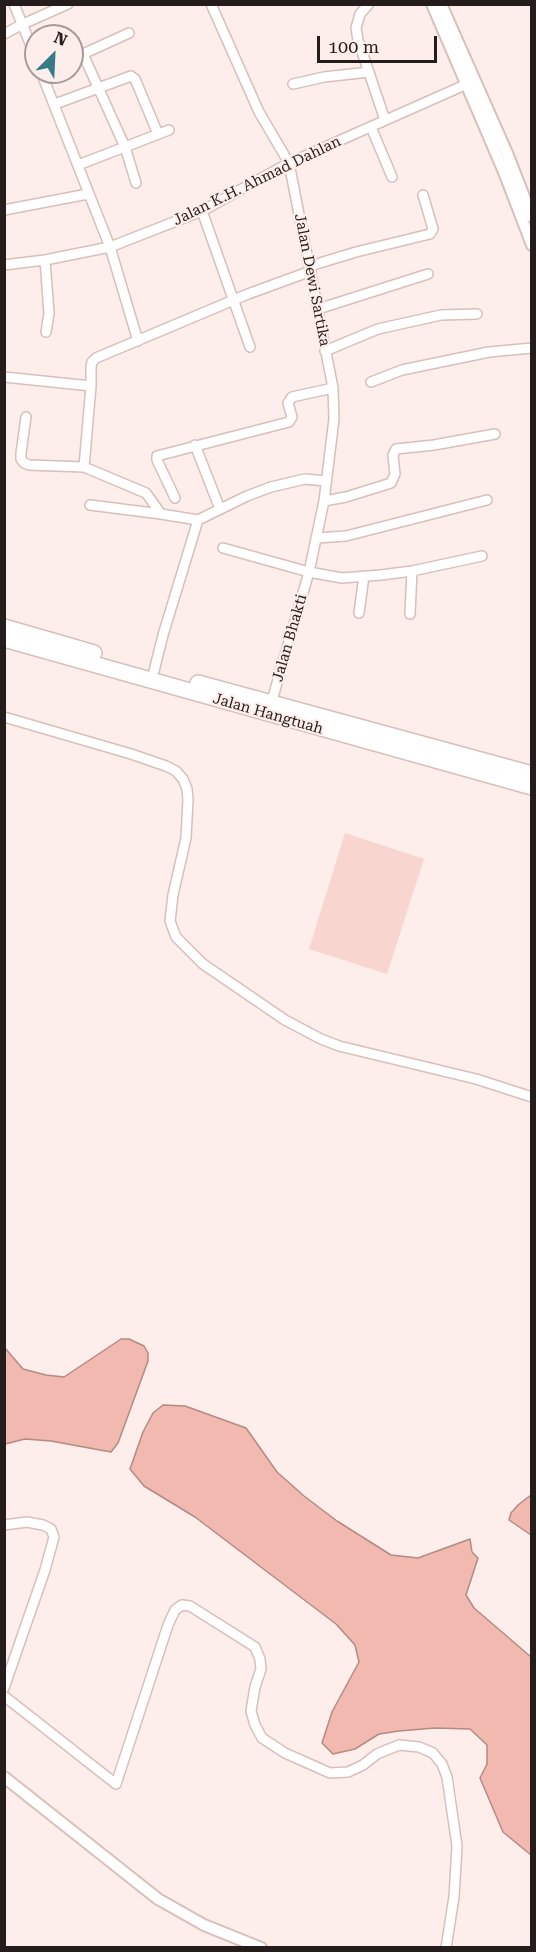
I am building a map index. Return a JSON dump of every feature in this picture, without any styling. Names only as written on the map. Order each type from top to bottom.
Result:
[{"type":"highway","name":"Jalan Hangtuah","points":[[4,627],[271,704],[531,787]]},
{"type":"highway","name":"Jalan Hangtuah","points":[[4,639],[367,735],[531,774]]},
{"type":"street","points":[[14,4],[23,24]]},
{"type":"street","points":[[4,34],[68,4]]},
{"type":"street","name":"Jalan Dewi Sartika","points":[[211,4],[259,112],[289,163],[333,388],[334,419],[327,481],[309,572]]},
{"type":"street","points":[[368,4],[360,14],[356,28],[385,120]]},
{"type":"street","points":[[432,4],[530,239]]},
{"type":"street","points":[[441,4],[507,153],[531,218]]},
{"type":"street","points":[[84,54],[129,33]]},
{"type":"street","points":[[84,56],[125,147],[136,183]]},
{"type":"street","points":[[293,84],[324,77],[369,72]]},
{"type":"street","points":[[55,104],[128,76],[133,77],[158,134]]},
{"type":"street","points":[[47,84],[110,247],[138,341]]},
{"type":"street","name":"Jalan K.H. Ahmad Dahlan","points":[[4,265],[45,260],[110,247],[202,211],[289,163],[467,84]]},
{"type":"street","points":[[371,127],[392,177]]},
{"type":"street","points":[[78,165],[169,130]]},
{"type":"street","points":[[4,210],[88,194]]},
{"type":"street","points":[[84,467],[91,368],[94,359],[311,268],[356,252],[430,234],[433,229],[423,195]]},
{"type":"street","points":[[202,211],[250,347]]},
{"type":"street","points":[[45,260],[49,313],[46,332]]},
{"type":"street","points":[[318,309],[428,274]]},
{"type":"street","points":[[325,351],[378,329],[441,315],[477,314]]},
{"type":"street","points":[[371,382],[402,370],[489,351],[531,348]]},
{"type":"street","points":[[4,377],[83,387],[91,386]]},
{"type":"street","points":[[175,498],[156,458],[289,422],[292,417],[288,403],[292,397],[333,388]]},
{"type":"street","points":[[26,417],[21,453],[24,463],[84,467],[146,493],[161,514]]},
{"type":"street","points":[[324,501],[391,483],[394,474],[393,455],[396,449],[495,434]]},
{"type":"street","points":[[195,446],[220,509]]},
{"type":"street","points":[[90,505],[198,520],[271,487],[305,480],[327,481]]},
{"type":"street","points":[[316,538],[346,536],[487,500]]},
{"type":"street","points":[[154,671],[198,520]]},
{"type":"street","points":[[223,548],[309,572],[342,578],[412,571],[482,556]]},
{"type":"street","points":[[410,614],[412,571]]},
{"type":"street","name":"Jalan Bhakti","points":[[271,704],[309,572]]},
{"type":"street","points":[[359,613],[364,576]]},
{"type":"street","points":[[4,717],[166,766],[176,771],[183,779],[188,800],[186,838],[173,895],[170,921],[176,938],[203,964],[285,1020],[321,1039],[339,1046],[476,1079],[531,1097]]},
{"type":"street","points":[[4,1525],[27,1522],[43,1525],[51,1529],[54,1537],[45,1570],[4,1688]]},
{"type":"street","points":[[4,1696],[116,1784],[168,1625],[175,1610],[182,1605],[190,1606],[255,1647],[261,1669],[251,1711],[262,1738],[285,1753],[330,1773],[348,1772],[363,1765],[377,1754],[399,1746],[419,1747],[433,1753],[438,1758],[447,1777],[457,1846],[446,1947]]},
{"type":"street","points":[[4,1777],[158,1899],[204,1925],[261,1947]]},
{"type":"shaded area","points":[[345,833],[424,859],[387,974],[309,949]]},
{"type":"shaded area","points":[[121,1339],[129,1339],[144,1346],[148,1353],[148,1361],[118,1443],[111,1452],[51,1441],[25,1439],[5,1444],[5,1348],[23,1369],[64,1377]]},
{"type":"shaded area","points":[[163,1405],[185,1406],[246,1428],[277,1472],[304,1496],[337,1521],[391,1555],[418,1558],[470,1539],[472,1552],[478,1558],[466,1595],[474,1608],[531,1657],[531,1855],[503,1832],[480,1778],[487,1764],[487,1745],[470,1729],[435,1728],[379,1734],[355,1749],[333,1754],[322,1743],[332,1712],[359,1662],[355,1645],[336,1624],[195,1517],[144,1486],[130,1469],[143,1432],[153,1413]]},
{"type":"shaded area","points":[[531,1495],[531,1535],[509,1520],[511,1513],[518,1505]]}]
